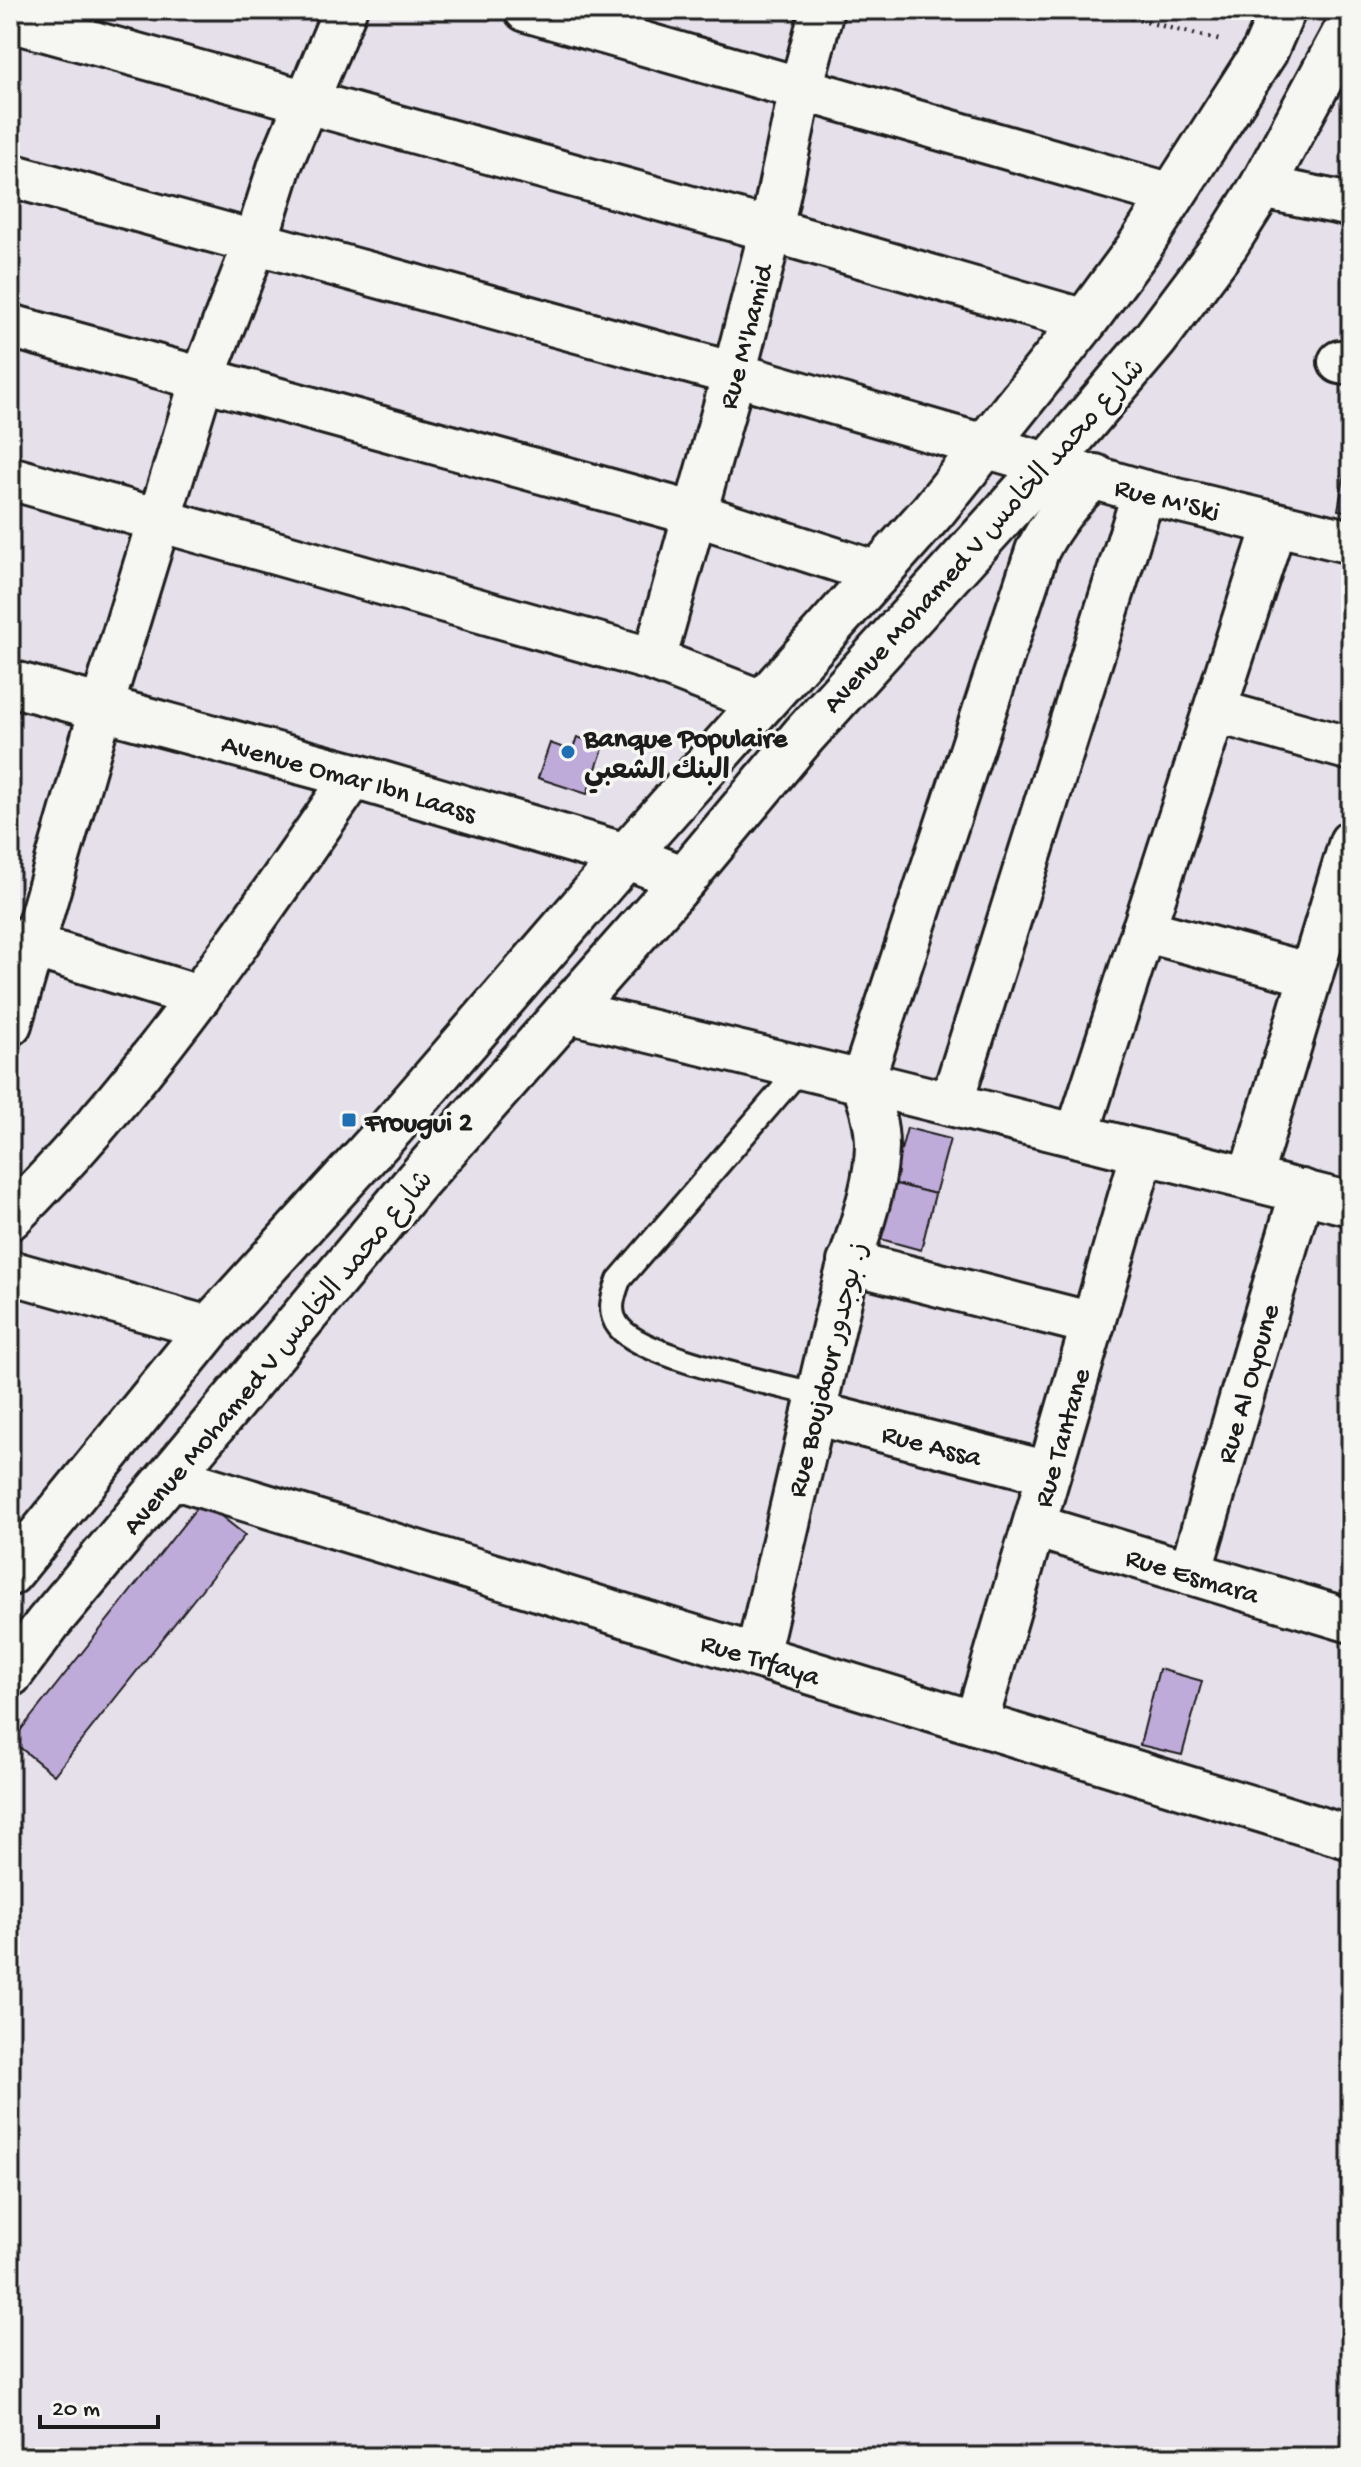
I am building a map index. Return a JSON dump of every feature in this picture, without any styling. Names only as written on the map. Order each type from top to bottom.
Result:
[{"type":"main road","name":"Avenue Mohamed V شارع محمد الخامس","points":[[10,1573],[209,1328],[392,1127],[626,856],[933,511],[1085,321],[1138,249],[1265,51],[1283,10]]},
{"type":"main road","name":"Avenue Mohamed V شارع محمد الخامس","points":[[10,1674],[48,1623],[417,1181],[684,879],[804,735],[1049,464],[1155,339],[1226,244],[1262,187],[1351,22]]},
{"type":"main road","name":"Avenue Omar Ibn Laass","points":[[10,683],[354,776],[626,856],[684,879]]},
{"type":"street","points":[[10,1024],[22,943],[102,706],[202,380],[256,241],[280,165],[345,10]]},
{"type":"street","points":[[526,10],[1172,195]]},
{"type":"street","name":"Rue M'hamid","points":[[654,660],[734,374],[822,10]]},
{"type":"street","points":[[14,23],[771,230],[1085,321]]},
{"type":"street","name":"Rue M'Ski","points":[[10,175],[985,444],[1144,492],[1351,542]]},
{"type":"street","points":[[1262,187],[1351,205]]},
{"type":"street","points":[[10,326],[695,514],[878,573]]},
{"type":"street","points":[[862,1082],[1037,551],[1049,526],[1095,476]]},
{"type":"street","points":[[10,478],[654,660],[762,702]]},
{"type":"street","points":[[951,1104],[1144,492]]},
{"type":"street","points":[[1077,1135],[1275,524]]},
{"type":"street","points":[[1215,711],[1351,749]]},
{"type":"street","points":[[10,1218],[68,1160],[199,997],[354,776]]},
{"type":"street","points":[[1250,1178],[1351,842]]},
{"type":"street","points":[[1143,930],[1311,975]]},
{"type":"street","points":[[22,943],[199,997]]},
{"type":"street","points":[[566,1011],[1351,1204]]},
{"type":"street","name":"Rue Boujdour ز. بوجدور","points":[[757,1656],[849,1262],[871,1191],[877,1149],[873,1109],[862,1082]]},
{"type":"street","name":"Rue Tantane","points":[[976,1723],[1143,1152]]},
{"type":"street","name":"Rue Al Oyoune","points":[[1190,1573],[1302,1191]]},
{"type":"street","points":[[849,1262],[1093,1324]]},
{"type":"street","points":[[10,1272],[209,1328]]},
{"type":"street","name":"Rue Assa","points":[[816,1404],[1049,1473]]},
{"type":"street","name":"Rue Trfaya","points":[[172,1477],[1351,1838]]},
{"type":"street","name":"Rue Esmara","points":[[1034,1526],[1351,1621]]},
{"type":"lane","points":[[802,1067],[619,1280],[611,1301],[616,1324],[630,1339],[674,1358],[816,1404]]},
{"type":"path","points":[[1100,10],[1265,51]]},
{"type":"building","points":[[1351,438],[1351,512],[1338,510]]},
{"type":"building","points":[[577,737],[604,746],[587,794],[538,778],[550,743],[572,751]]},
{"type":"building","points":[[907,1128],[950,1139],[935,1194],[892,1183]]},
{"type":"building","points":[[892,1183],[935,1194],[921,1250],[877,1238]]},
{"type":"building","points":[[202,1501],[245,1535],[54,1775],[12,1741]]},
{"type":"building","points":[[1159,1669],[1202,1681],[1182,1755],[1140,1745]]},
{"type":"place","name":"Banque Populaire البنك الشعبي","points":[[568,752]]},
{"type":"place","name":"Frougui 2","points":[[349,1120]]}]
